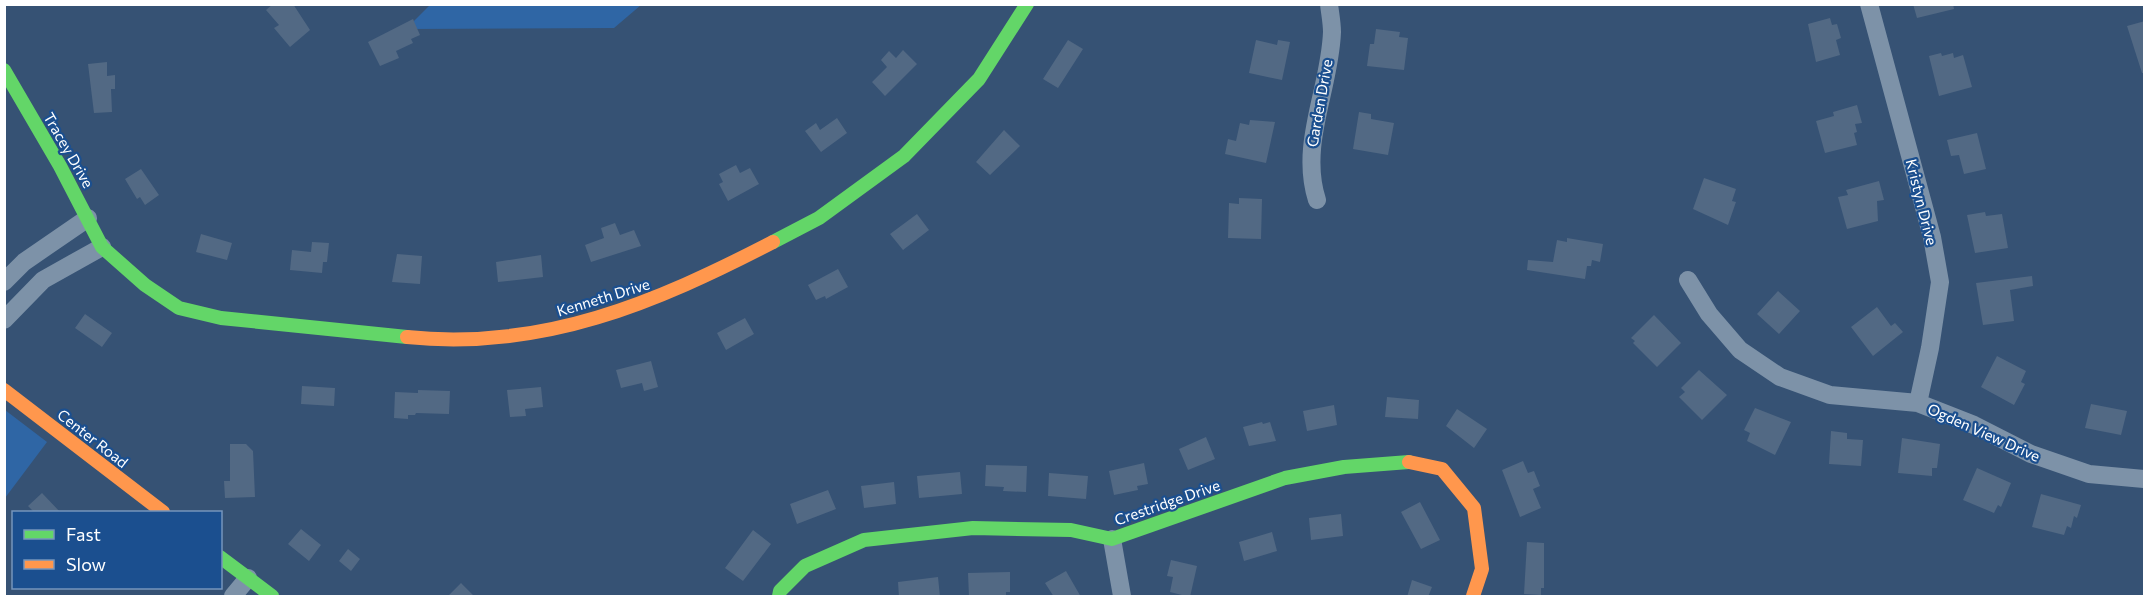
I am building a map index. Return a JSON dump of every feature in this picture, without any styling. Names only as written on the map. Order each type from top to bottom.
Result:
[{"type":"street","name":"Kenneth Drive","points":[[102,247],[145,285],[179,308],[221,318],[444,340],[502,337],[578,325],[657,298],[726,266],[819,218],[904,156],[919,141],[979,79],[1028,4]]},
{"type":"street","name":"Garden Drive","points":[[1317,200],[1310,180],[1310,156],[1332,33],[1329,4]]},
{"type":"street","name":"Kristyn Drive","points":[[1869,4],[1932,237],[1940,282],[1930,348],[1918,403]]},
{"type":"street","name":"Tracey Drive","points":[[4,70],[102,247]]},
{"type":"street","points":[[4,282],[24,262],[88,218]]},
{"type":"street","points":[[4,320],[43,280],[102,247]]},
{"type":"street","name":"Ogden View Drive","points":[[1688,280],[1710,314],[1740,350],[1780,377],[1830,395],[1918,403],[1974,425],[2031,454],[2088,474],[2145,479]]},
{"type":"street","name":"Center Road","points":[[4,390],[160,511]]},
{"type":"street","name":"Crestridge Drive","points":[[780,597],[780,591],[806,566],[864,540],[973,528],[1071,530],[1112,538],[1285,478],[1344,467],[1404,461],[1442,469],[1474,508],[1482,569],[1473,597]]},
{"type":"street","points":[[1112,538],[1122,597]]},
{"type":"street","points":[[222,558],[272,597]]},
{"type":"street","points":[[233,597],[248,578]]},
{"type":"shaded area","points":[[430,5],[641,5],[614,28],[406,29]]},
{"type":"shaded area","points":[[5,410],[47,442],[4,498]]},
{"type":"building","points":[[273,4],[293,4],[310,30],[290,47],[274,28],[279,25],[266,10]]},
{"type":"building","points":[[1913,4],[1953,4],[1954,9],[1917,18]]},
{"type":"building","points":[[1830,18],[1832,25],[1837,24],[1841,38],[1836,40],[1840,55],[1816,62],[1808,24]]},
{"type":"building","points":[[413,19],[420,35],[411,39],[413,43],[396,51],[399,58],[380,66],[368,42]]},
{"type":"building","points":[[2145,21],[2145,73],[2142,73],[2127,26]]},
{"type":"building","points":[[1376,29],[1400,32],[1399,37],[1408,38],[1404,70],[1367,66],[1370,44],[1374,44]]},
{"type":"building","points":[[1068,40],[1083,49],[1058,88],[1043,79]]},
{"type":"building","points":[[1256,40],[1277,45],[1278,40],[1290,42],[1282,80],[1249,73]]},
{"type":"building","points":[[903,50],[917,64],[885,96],[872,82],[887,67],[881,60],[889,51],[896,58]]},
{"type":"building","points":[[1941,53],[1942,56],[1953,53],[1954,58],[1963,55],[1972,87],[1939,96],[1929,56]]},
{"type":"building","points":[[107,62],[107,76],[115,75],[115,89],[111,89],[112,112],[94,113],[88,64]]},
{"type":"building","points":[[1857,105],[1862,123],[1855,124],[1857,132],[1854,133],[1857,145],[1825,153],[1816,121],[1834,116],[1833,112]]},
{"type":"building","points":[[1359,112],[1371,114],[1371,119],[1394,123],[1388,155],[1353,149]]},
{"type":"building","points":[[837,118],[847,133],[821,152],[805,131],[816,123],[820,130]]},
{"type":"building","points":[[1250,120],[1275,122],[1266,163],[1225,154],[1228,139],[1236,141],[1240,123],[1249,125]]},
{"type":"building","points":[[1004,130],[1020,146],[990,175],[976,162]]},
{"type":"building","points":[[1977,133],[1986,169],[1964,174],[1959,155],[1951,156],[1947,140]]},
{"type":"building","points":[[736,165],[740,173],[750,168],[759,184],[728,201],[719,184],[723,182],[719,174]]},
{"type":"building","points":[[141,169],[159,195],[145,205],[140,197],[137,199],[125,179]]},
{"type":"building","points":[[1704,178],[1736,189],[1732,201],[1736,202],[1728,225],[1693,209]]},
{"type":"building","points":[[1879,181],[1884,200],[1877,201],[1878,221],[1847,229],[1838,197],[1848,195],[1846,190]]},
{"type":"building","points":[[1239,198],[1262,199],[1261,239],[1228,238],[1229,203],[1239,204]]},
{"type":"building","points":[[1985,212],[1986,216],[2002,214],[2008,248],[1975,253],[1967,215]]},
{"type":"building","points":[[917,214],[929,230],[903,250],[890,234]]},
{"type":"building","points":[[615,223],[620,235],[634,230],[641,246],[591,262],[585,245],[604,238],[601,228]]},
{"type":"building","points":[[201,234],[232,243],[227,260],[196,252]]},
{"type":"building","points":[[1567,238],[1603,244],[1600,262],[1592,260],[1591,266],[1587,266],[1585,279],[1527,270],[1528,260],[1553,262],[1557,240],[1567,242]]},
{"type":"building","points":[[312,242],[329,243],[327,262],[323,262],[322,273],[290,270],[292,250],[311,252]]},
{"type":"building","points":[[397,254],[422,256],[420,284],[392,282]]},
{"type":"building","points":[[541,255],[543,277],[498,282],[496,262]]},
{"type":"building","points":[[838,269],[848,287],[826,299],[825,296],[816,300],[808,285]]},
{"type":"building","points":[[2032,276],[2033,286],[2010,290],[2014,321],[1983,325],[1976,283]]},
{"type":"building","points":[[1778,291],[1800,311],[1779,334],[1757,314]]},
{"type":"building","points":[[1877,307],[1891,326],[1895,323],[1903,332],[1873,356],[1851,327]]},
{"type":"building","points":[[85,314],[112,333],[102,347],[75,328]]},
{"type":"building","points":[[1654,315],[1681,343],[1657,367],[1633,343],[1635,341],[1631,338]]},
{"type":"building","points":[[745,318],[754,334],[726,350],[717,333]]},
{"type":"building","points":[[1997,356],[2026,371],[2021,382],[2025,384],[2014,405],[1981,387]]},
{"type":"building","points":[[651,361],[658,387],[644,391],[642,383],[621,388],[616,370]]},
{"type":"building","points":[[1699,370],[1727,395],[1702,420],[1679,397],[1685,392],[1681,388]]},
{"type":"building","points":[[302,386],[335,388],[334,406],[301,404]]},
{"type":"building","points":[[541,387],[543,407],[525,409],[526,416],[510,417],[507,390]]},
{"type":"building","points":[[418,390],[450,391],[449,414],[416,413],[408,415],[408,419],[394,418],[395,392],[418,393]]},
{"type":"building","points":[[1387,397],[1419,400],[1418,419],[1385,417]]},
{"type":"building","points":[[2091,404],[2127,411],[2121,435],[2085,428]]},
{"type":"building","points":[[1334,405],[1337,425],[1307,431],[1303,411]]},
{"type":"building","points":[[1755,408],[1791,422],[1775,455],[1747,441],[1750,433],[1744,430]]},
{"type":"building","points":[[1457,409],[1487,429],[1474,448],[1446,426]]},
{"type":"building","points":[[1262,422],[1263,424],[1270,422],[1276,441],[1249,446],[1243,427]]},
{"type":"building","points":[[1831,431],[1847,433],[1847,439],[1863,440],[1861,466],[1829,464]]},
{"type":"building","points":[[1206,437],[1215,459],[1188,470],[1179,449]]},
{"type":"building","points":[[1902,438],[1940,444],[1937,468],[1932,468],[1932,476],[1898,473]]},
{"type":"building","points":[[230,444],[246,444],[253,451],[255,497],[225,498],[224,481],[230,481]]},
{"type":"building","points":[[1523,461],[1528,473],[1534,471],[1540,486],[1533,489],[1541,508],[1520,517],[1502,470]]},
{"type":"building","points":[[1144,463],[1148,484],[1137,486],[1138,490],[1114,495],[1109,471]]},
{"type":"building","points":[[986,465],[1027,466],[1026,492],[1003,491],[1004,487],[985,486]]},
{"type":"building","points":[[1977,468],[2011,483],[2001,507],[1998,505],[1994,513],[1963,500]]},
{"type":"building","points":[[960,472],[962,494],[919,498],[917,476]]},
{"type":"building","points":[[1049,473],[1088,476],[1086,499],[1048,496]]},
{"type":"building","points":[[894,482],[896,504],[864,508],[861,486]]},
{"type":"building","points":[[828,490],[836,509],[797,524],[790,504]]},
{"type":"building","points":[[42,493],[59,511],[33,511],[28,506]]},
{"type":"building","points":[[2041,494],[2081,505],[2077,518],[2074,516],[2071,528],[2067,526],[2064,535],[2032,527]]},
{"type":"building","points":[[1420,502],[1440,540],[1421,549],[1401,512]]},
{"type":"building","points":[[1341,514],[1343,536],[1311,540],[1309,518]]},
{"type":"building","points":[[301,529],[321,545],[309,561],[288,544]]},
{"type":"building","points":[[753,530],[771,544],[743,581],[725,568]]},
{"type":"building","points":[[1272,532],[1277,551],[1244,561],[1239,542]]},
{"type":"building","points":[[1527,542],[1544,543],[1544,588],[1541,588],[1541,595],[1524,594]]},
{"type":"building","points":[[348,549],[360,559],[351,571],[339,561]]},
{"type":"building","points":[[1171,560],[1197,566],[1190,597],[1170,592],[1173,577],[1167,576]]},
{"type":"building","points":[[1066,571],[1081,597],[1054,597],[1045,583]]},
{"type":"building","points":[[1010,572],[1010,592],[1006,592],[1006,597],[969,597],[968,573]]},
{"type":"building","points":[[938,577],[940,597],[899,597],[898,582]]},
{"type":"building","points":[[1412,580],[1432,587],[1428,597],[1407,597]]},
{"type":"building","points":[[461,583],[475,597],[447,597]]},
{"type":"traffic: fast","points":[[773,242],[819,218],[904,156],[979,79],[1027,4]]},
{"type":"traffic: fast","points":[[4,70],[60,166],[102,247],[145,285],[179,308],[221,318],[407,337]]},
{"type":"traffic: fast","points":[[779,596],[780,591],[805,566],[864,540],[973,528],[1071,530],[1112,539],[1285,478],[1344,467],[1409,462]]},
{"type":"traffic: fast","points":[[222,558],[272,596]]},
{"type":"traffic: slow","points":[[407,337],[457,339],[505,337],[597,318],[685,285],[773,242]]},
{"type":"traffic: slow","points":[[4,390],[162,511]]},
{"type":"traffic: slow","points":[[1409,462],[1442,469],[1474,508],[1482,569],[1473,596]]}]
